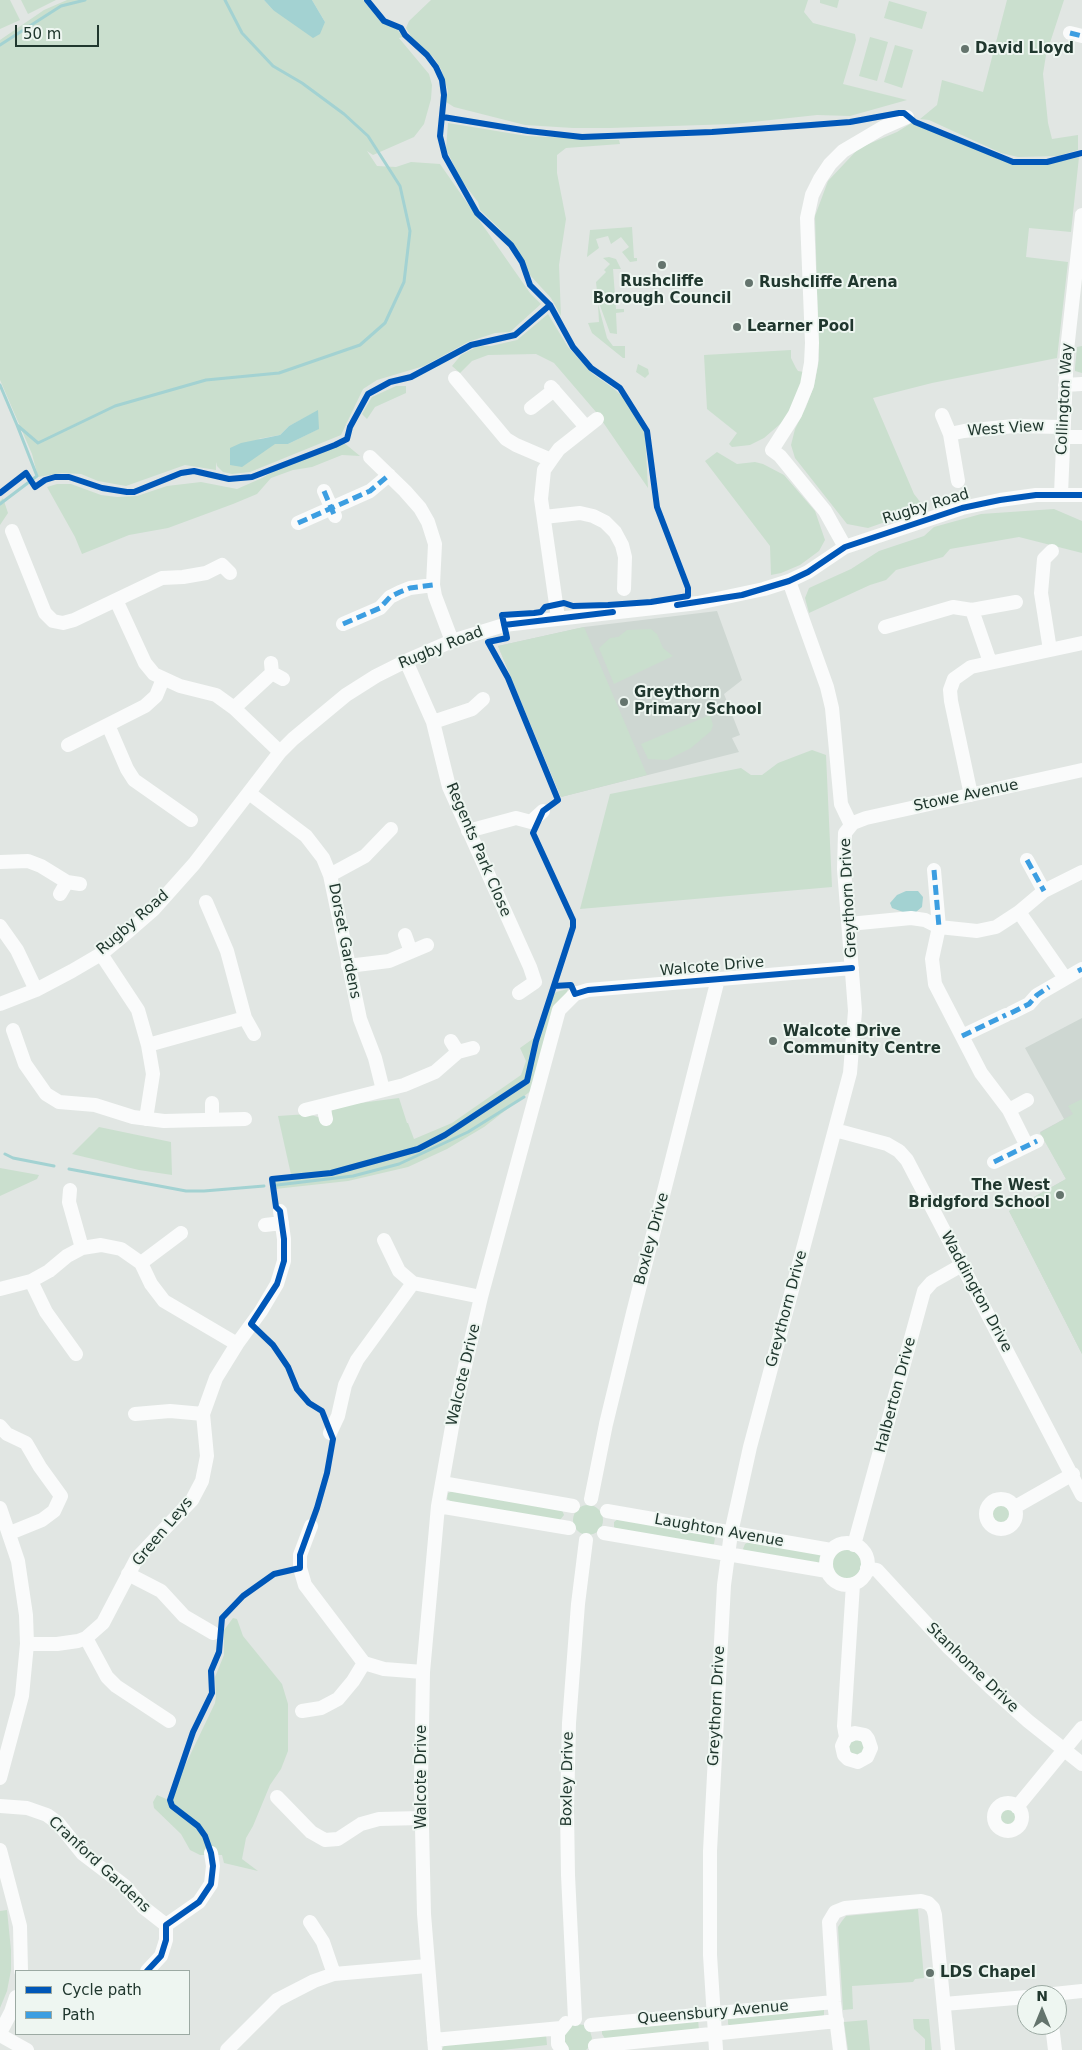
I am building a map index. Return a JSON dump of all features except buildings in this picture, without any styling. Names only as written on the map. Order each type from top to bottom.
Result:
[{"type":"street","points":[[845,547],[825,511],[780,456],[772,450],[795,414],[807,385],[811,363],[812,343],[807,218],[812,195],[830,164],[843,151],[882,128],[907,118]]},
{"type":"street","name":"Collington Way","points":[[1060,494],[1067,350],[1082,215]]},
{"type":"street","points":[[455,378],[480,398],[506,439],[551,460]]},
{"type":"street","points":[[1065,385],[1082,384]]},
{"type":"street","points":[[531,408],[553,388],[592,423],[559,449],[544,470],[542,484],[544,517],[558,618]]},
{"type":"street","name":"West View","points":[[942,415],[950,434],[958,481]]},
{"type":"street","name":"West View","points":[[950,434],[1014,426],[1062,432],[1082,437]]},
{"type":"street","points":[[370,457],[420,508],[433,533],[435,551],[433,585],[435,596],[452,641]]},
{"type":"street","points":[[298,523],[334,513],[370,491],[389,476]]},
{"type":"street","points":[[324,491],[334,513]]},
{"type":"street","name":"Rugby Road","points":[[0,1004],[36,990],[101,954],[153,910],[194,864],[280,752],[346,695],[376,676],[406,661],[452,641],[504,625],[704,602],[742,595],[789,581],[815,568],[845,547],[962,508],[1000,500],[1060,494],[1082,496]]},
{"type":"street","points":[[544,517],[580,513],[593,516],[605,522],[615,532],[622,545],[625,557],[621,585]]},
{"type":"street","points":[[12,531],[45,613],[53,621],[63,624],[162,578],[206,573],[222,565],[230,573]]},
{"type":"street","points":[[1050,650],[1041,593],[1044,559],[1052,551]]},
{"type":"street","name":"Greythorn Drive","points":[[716,2050],[710,1955],[710,1851],[724,1594],[728,1554],[750,1447],[850,1073],[855,1011],[844,840],[846,830],[850,824],[841,804],[832,708],[828,687],[789,581]]},
{"type":"street","points":[[343,624],[380,608],[390,597],[400,592],[410,588],[433,585]]},
{"type":"street","points":[[116,600],[145,663],[154,674],[180,686],[216,696],[234,708],[280,752]]},
{"type":"street","points":[[885,627],[953,607],[972,610],[1016,602]]},
{"type":"street","points":[[972,610],[990,662]]},
{"type":"street","points":[[971,795],[950,690],[954,679],[971,666],[1082,643]]},
{"type":"street","name":"Regents Park Close","points":[[406,661],[433,722],[449,787],[530,967],[540,981],[519,993]]},
{"type":"street","points":[[234,708],[275,672]]},
{"type":"street","points":[[68,745],[151,702],[156,696],[163,679]]},
{"type":"street","points":[[433,722],[472,709],[483,699]]},
{"type":"street","points":[[108,725],[127,769],[134,780],[182,818]]},
{"type":"street","name":"Stowe Avenue","points":[[850,824],[866,818],[1082,770]]},
{"type":"street","name":"Dorset Gardens","points":[[249,793],[306,836],[323,858],[330,875],[360,1019],[375,1058],[383,1090]]},
{"type":"street","points":[[468,831],[516,818],[531,822],[543,811]]},
{"type":"street","points":[[330,875],[365,856],[391,829]]},
{"type":"street","points":[[1027,860],[1044,891]]},
{"type":"street","points":[[0,862],[28,861],[74,883],[60,894]]},
{"type":"street","points":[[934,870],[939,927],[932,959],[935,984],[981,1073],[1032,1144],[994,1162]]},
{"type":"street","points":[[849,924],[911,918],[925,920],[939,927],[977,931],[996,927],[1019,912],[1044,891],[1082,872]]},
{"type":"street","points":[[206,902],[227,951],[245,1018],[254,1034]]},
{"type":"street","points":[[1019,912],[1065,978]]},
{"type":"street","points":[[0,926],[17,950],[36,990]]},
{"type":"street","points":[[405,935],[411,952]]},
{"type":"street","points":[[348,966],[389,961],[427,945]]},
{"type":"street","points":[[101,954],[138,1010],[148,1045],[153,1074],[146,1119]]},
{"type":"street","name":"Walcote Drive","points":[[435,2045],[427,1966],[422,1818],[423,1672],[438,1506],[455,1410],[481,1297],[557,1015],[562,1004],[574,994],[588,990],[852,968]]},
{"type":"street","points":[[962,1036],[1029,1004],[1037,995],[1082,969]]},
{"type":"street","name":"Boxley Drive","points":[[591,1499],[606,1424],[633,1313],[718,979]]},
{"type":"street","points":[[148,1045],[245,1018]]},
{"type":"street","points":[[13,1030],[25,1064],[46,1094],[60,1102],[95,1105],[146,1119],[164,1121],[245,1119]]},
{"type":"street","points":[[305,1110],[325,1112],[383,1090],[404,1085],[435,1072],[454,1046],[473,1048]]},
{"type":"street","points":[[1009,1110],[1027,1100]]},
{"type":"street","points":[[212,1103],[212,1120]]},
{"type":"street","name":"Waddington Drive","points":[[835,1130],[887,1144],[899,1151],[907,1160],[1073,1474],[1082,1495]]},
{"type":"street","points":[[70,1190],[69,1202],[82,1248]]},
{"type":"street","name":"Green Leys","points":[[27,1644],[68,1643],[86,1638],[103,1624],[111,1612],[137,1558],[192,1500],[202,1481],[206,1456],[203,1414],[216,1378],[237,1344],[262,1310],[277,1284],[284,1261],[281,1217],[265,1225]]},
{"type":"street","points":[[141,1263],[181,1233]]},
{"type":"street","points":[[384,1240],[399,1271],[413,1283],[481,1297]]},
{"type":"street","points":[[0,1289],[31,1281],[82,1248],[101,1245],[121,1249],[141,1263],[151,1284],[164,1302],[237,1344]]},
{"type":"street","name":"Halberton Drive","points":[[854,1545],[924,1290],[932,1282],[962,1265]]},
{"type":"street","points":[[31,1281],[46,1312],[76,1354]]},
{"type":"street","points":[[330,1431],[338,1416],[345,1385],[358,1360],[413,1283]]},
{"type":"street","points":[[135,1414],[170,1411],[203,1414]]},
{"type":"street","points":[[0,1426],[7,1434],[26,1443],[40,1467],[61,1496],[54,1511],[42,1520],[10,1533]]},
{"type":"street","points":[[1015,1507],[1073,1474]]},
{"type":"street","points":[[442,1483],[573,1506]]},
{"type":"street","points":[[591,1499],[584,1500],[573,1506],[568,1516],[569,1528],[576,1536],[586,1540],[596,1539],[604,1533],[608,1523],[607,1511]]},
{"type":"street","name":"Laughton Avenue","points":[[591,1499],[597,1501],[607,1511],[831,1550]]},
{"type":"street","points":[[438,1506],[569,1528]]},
{"type":"street","points":[[0,1508],[18,1561],[23,1588],[27,1644],[24,1683],[5,1741],[0,1778]]},
{"type":"street","name":"Laughton Avenue","points":[[604,1533],[827,1571]]},
{"type":"street","points":[[312,1534],[300,1555],[300,1568],[305,1585],[364,1663],[384,1669],[423,1672]]},
{"type":"street","name":"Boxley Drive","points":[[575,2019],[568,1875],[567,1809],[570,1713],[578,1604],[586,1540]]},
{"type":"street","points":[[842,1544],[854,1545],[865,1554],[867,1568],[864,1575],[853,1584],[840,1584],[827,1571],[826,1560],[831,1550],[842,1544]]},
{"type":"street","name":"Stanhome Drive","points":[[867,1568],[877,1570],[949,1648],[1021,1715],[1082,1764]]},
{"type":"street","points":[[128,1574],[161,1591],[184,1616],[213,1634]]},
{"type":"street","points":[[846,1737],[844,1726],[853,1584]]},
{"type":"street","points":[[86,1638],[108,1677],[116,1686],[169,1721]]},
{"type":"street","points":[[302,1711],[321,1708],[338,1699],[353,1681],[364,1663]]},
{"type":"street","points":[[1017,1807],[1082,1728]]},
{"type":"street","points":[[277,1796],[311,1832],[325,1840],[338,1839],[361,1824],[378,1819],[422,1818]]},
{"type":"street","name":"Cranford Gardens","points":[[0,1806],[27,1808],[47,1815],[58,1823],[83,1854],[125,1886],[143,1907],[166,1924]]},
{"type":"street","points":[[0,1851],[20,1926],[21,1970]]},
{"type":"street","points":[[148,1970],[161,1956],[166,1940],[166,1924],[199,1902],[211,1884],[215,1862]]},
{"type":"street","points":[[840,2050],[834,2002],[829,1922],[835,1912],[845,1908],[920,1901],[928,1903],[933,1908],[935,1915],[948,2050]]},
{"type":"street","points":[[310,1922],[324,1942],[334,1974]]},
{"type":"street","points":[[227,2050],[277,2000],[314,1980],[334,1974],[427,1966]]},
{"type":"street","points":[[1067,1993],[1082,1991]]},
{"type":"street","points":[[944,2004],[1017,1997]]},
{"type":"street","points":[[15,2000],[0,2034],[27,2050]]},
{"type":"street","name":"Queensbury Avenue","points":[[592,2025],[834,2002]]},
{"type":"street","points":[[558,2050],[558,2038],[561,2028],[567,2022],[575,2019]]},
{"type":"street","name":"Queensbury Avenue","points":[[575,2019],[584,2020],[592,2025],[596,2035],[594,2048],[837,2021]]},
{"type":"street","points":[[435,2045],[561,2028]]},
{"type":"street","points":[[1053,2035],[1055,2050]]},
{"type":"shaded area","name":"Greythorn Primary School","points":[[717,611],[742,680],[724,694],[740,735],[732,738],[739,752],[561,797],[498,646],[584,627]]},
{"type":"shaded area","name":"The West Bridgford School","points":[[1082,1018],[1082,1354],[1009,1211],[1066,1179],[1040,1132],[1064,1119],[1025,1048]]},
{"type":"green space","points":[[0,0],[10,0],[20,20],[0,29]]},
{"type":"green space","points":[[21,0],[56,0],[28,14]]},
{"type":"green space","points":[[67,0],[264,0],[273,10],[325,22],[312,0],[363,0],[381,22],[397,29],[403,37],[399,38],[429,74],[432,85],[431,99],[424,124],[414,137],[373,155],[367,151],[377,166],[396,167],[411,162],[440,164],[530,293],[541,304],[510,332],[495,333],[468,342],[424,366],[377,380],[363,389],[341,435],[250,472],[232,474],[223,472],[216,462],[216,470],[185,465],[126,486],[98,481],[81,474],[62,473],[38,477],[32,454],[0,380],[0,40],[44,10]],"holes":[[[318,411],[318,429],[288,444],[275,444],[258,439],[280,435],[289,426]]]},
{"type":"green space","points":[[431,0],[808,0],[804,12],[813,23],[855,34],[856,40],[843,84],[907,100],[850,116],[817,115],[734,124],[610,128],[525,125],[454,107],[446,102],[448,91],[441,69],[434,58],[412,38],[406,28],[409,21]]},
{"type":"green space","points":[[820,0],[839,0],[837,8],[820,3]]},
{"type":"green space","points":[[1007,0],[1064,0],[1046,55],[1043,74],[1048,123],[1052,139],[1078,135],[1078,150],[1058,156],[1018,157],[1001,153],[929,120],[920,119],[937,105],[942,80],[983,92]]},
{"type":"green space","points":[[889,1],[927,12],[922,29],[884,18]]},
{"type":"green space","points":[[870,37],[888,42],[877,81],[859,76]]},
{"type":"green space","points":[[895,45],[913,50],[902,88],[884,82]]},
{"type":"green space","points":[[913,122],[1003,161],[1022,165],[1048,164],[1079,157],[1071,232],[1029,228],[1026,257],[1068,262],[1057,358],[932,383],[873,398],[914,494],[925,508],[868,528],[847,524],[795,458],[791,445],[795,429],[814,386],[819,360],[815,216],[828,181],[859,148],[897,132]]},
{"type":"green space","points":[[448,123],[527,136],[619,140],[620,144],[566,148],[557,155],[557,173],[566,219],[559,265],[561,316],[551,298],[529,274],[517,250],[504,233],[480,210],[478,202],[461,180],[446,149]]},
{"type":"green space","points":[[632,227],[634,258],[637,258],[637,261],[630,262],[622,252],[629,247],[621,237],[611,244],[608,236],[596,239],[599,248],[587,257],[590,230]]},
{"type":"green space","points":[[603,258],[616,259],[621,269],[613,269],[616,309],[624,309],[624,312],[616,313],[617,334],[610,333],[598,300],[596,282],[606,272],[604,270],[610,264]]},
{"type":"green space","points":[[598,304],[607,338],[613,346],[625,346],[625,358],[592,333],[588,323],[599,322]]},
{"type":"green space","points":[[548,314],[568,347],[593,374],[623,397],[637,418],[645,434],[648,488],[596,412],[554,363],[536,354],[488,355],[472,361],[460,373],[452,366],[461,355],[478,346],[491,346],[517,340]]},
{"type":"green space","points":[[1082,346],[1082,373],[1075,371],[1075,368],[1077,347]]},
{"type":"green space","points":[[791,350],[791,358],[796,368],[798,371],[804,372],[801,387],[786,419],[764,438],[750,445],[732,447],[729,444],[737,433],[707,409],[704,355]]},
{"type":"green space","points":[[638,364],[648,369],[649,374],[645,378],[636,372]]},
{"type":"green space","points":[[396,386],[406,386],[406,393],[375,407],[367,419],[362,414],[372,397]]},
{"type":"green space","points":[[343,442],[360,456],[342,455],[312,467],[293,470],[271,478],[257,494],[233,504],[168,528],[129,535],[82,554],[75,537],[47,487],[57,484],[71,484],[101,495],[117,497],[137,496],[167,486],[201,482],[237,489],[276,470]]},
{"type":"green space","points":[[717,452],[737,464],[755,462],[784,475],[815,511],[825,540],[819,551],[800,565],[771,575],[770,546],[705,461]]},
{"type":"green space","points":[[3,498],[8,513],[0,525],[0,501]]},
{"type":"green space","points":[[1054,509],[1082,521],[1082,553],[1019,537],[950,549],[943,557],[896,570],[886,580],[870,585],[809,613],[805,598],[809,588],[851,569],[879,551],[924,536],[934,527],[981,514]]},
{"type":"green space","points":[[584,627],[647,775],[561,797],[498,646]]},
{"type":"green space","points":[[651,629],[657,634],[663,648],[673,656],[614,684],[599,648],[610,638],[618,637],[627,630]]},
{"type":"green space","points":[[710,715],[713,725],[711,731],[691,748],[667,760],[648,759],[641,744]]},
{"type":"green space","points":[[812,750],[826,755],[832,887],[580,909],[610,794],[741,768],[751,775],[762,775],[778,763]]},
{"type":"green space","points":[[568,989],[532,1090],[484,1127],[447,1149],[408,1167],[348,1181],[275,1189],[274,1181],[292,1179],[278,1116],[308,1114],[331,1121],[332,1110],[337,1106],[399,1098],[414,1139],[452,1123],[521,1075],[526,1061],[520,1048],[534,1038],[539,1038],[553,995],[556,992]]},
{"type":"green space","name":"The West Bridgford School","points":[[1082,1099],[1082,1354],[1009,1211],[1066,1179],[1040,1133],[1073,1114],[1068,1106]]},
{"type":"green space","points":[[99,1127],[171,1142],[172,1175],[139,1170],[72,1154]]},
{"type":"green space","points":[[0,1168],[39,1175],[37,1179],[0,1196]]},
{"type":"green space","points":[[453,1491],[562,1510],[564,1515],[560,1520],[452,1502],[447,1499],[448,1493]]},
{"type":"green space","points":[[1002,1504],[1009,1507],[1012,1514],[1009,1521],[1002,1524],[995,1521],[992,1514],[995,1507]]},
{"type":"green space","points":[[588,1505],[599,1509],[603,1520],[599,1531],[588,1535],[577,1531],[573,1520],[577,1509]]},
{"type":"green space","points":[[618,1519],[710,1535],[715,1538],[714,1544],[710,1546],[618,1531],[614,1527],[614,1522]]},
{"type":"green space","points":[[750,1541],[818,1553],[822,1557],[822,1562],[817,1565],[745,1553],[743,1549],[745,1544]]},
{"type":"green space","points":[[846,1549],[857,1553],[861,1564],[857,1575],[846,1579],[835,1575],[831,1564],[835,1553]]},
{"type":"green space","points":[[233,1618],[237,1619],[243,1636],[282,1684],[288,1704],[288,1751],[281,1769],[270,1785],[246,1838],[242,1859],[258,1871],[224,1863],[222,1855],[200,1855],[190,1850],[181,1834],[154,1808],[153,1802],[157,1795],[171,1801],[180,1776],[215,1703],[215,1677],[224,1655],[224,1630]]},
{"type":"green space","points":[[858,1738],[866,1746],[862,1756],[851,1756],[848,1742]]},
{"type":"green space","points":[[1004,1808],[1012,1808],[1017,1813],[1015,1824],[1004,1826],[999,1821],[999,1813]]},
{"type":"green space","points":[[918,1909],[924,1978],[915,1979],[913,1982],[852,1986],[853,2009],[843,2010],[838,1927],[842,1921],[846,1916]]},
{"type":"green space","points":[[7,1910],[11,1970],[7,1991],[0,2008],[0,1911]]},
{"type":"green space","points":[[824,2009],[822,2018],[731,2028],[728,2024],[728,2019]]},
{"type":"green space","points":[[698,2019],[699,2031],[606,2040],[602,2034],[602,2030]]},
{"type":"green space","points":[[913,2019],[929,2019],[932,2050],[925,2050],[925,2039],[914,2029]]},
{"type":"green space","points":[[867,2020],[870,2050],[848,2050],[844,2022]]},
{"type":"green space","points":[[584,2025],[590,2031],[592,2038],[590,2046],[586,2050],[568,2050],[564,2046],[564,2031],[569,2026]]},
{"type":"green space","points":[[546,2034],[547,2045],[502,2050],[442,2050],[444,2045]]},
{"type":"water","points":[[264,0],[312,0],[325,22],[320,34],[313,38],[273,10]]},
{"type":"water","points":[[318,410],[319,429],[288,444],[275,444],[242,467],[230,465],[230,448],[241,443],[280,435],[289,426]]},
{"type":"water","points":[[906,891],[918,891],[923,897],[922,907],[916,912],[903,912],[892,908],[890,903],[897,895]]},
{"type":"waterway","points":[[0,45],[61,6],[85,0]]},
{"type":"waterway","points":[[0,504],[37,476],[17,425],[38,443],[115,406],[206,380],[279,373],[360,345],[385,323],[404,282],[410,231],[400,186],[368,136],[344,114],[302,83],[273,66],[242,33],[225,0]]},
{"type":"waterway","points":[[0,385],[17,425]]},
{"type":"waterway","points":[[277,1185],[353,1176],[399,1164],[468,1132],[524,1097]]},
{"type":"waterway","points":[[5,1154],[13,1158],[54,1166]]},
{"type":"waterway","points":[[69,1169],[186,1191],[264,1186]]},
{"type":"marked path","points":[[1070,33],[1082,36]]},
{"type":"marked path","points":[[298,523],[370,491],[389,475]]},
{"type":"marked path","points":[[324,491],[335,517]]},
{"type":"marked path","points":[[343,624],[380,608],[390,597],[400,592],[410,588],[433,585]]},
{"type":"marked path","points":[[1027,860],[1044,891]]},
{"type":"marked path","points":[[934,870],[939,927]]},
{"type":"marked path","points":[[1078,971],[1082,969]]},
{"type":"marked path","points":[[1011,1013],[1029,1004],[1037,995],[1049,987]]},
{"type":"marked path","points":[[962,1036],[1006,1015]]},
{"type":"marked path","points":[[994,1162],[1037,1141]]},
{"type":"cycle path","points":[[148,1970],[161,1956],[166,1940],[166,1925],[199,1902],[211,1884],[213,1866],[205,1836],[198,1826],[172,1806],[170,1800],[193,1732],[212,1693],[211,1671],[219,1652],[222,1618],[243,1596],[274,1574],[300,1568],[300,1555],[327,1473],[333,1439],[322,1411],[309,1403],[297,1389],[288,1367],[273,1345],[251,1324],[277,1284],[284,1261],[284,1239],[280,1211],[276,1207],[272,1179],[331,1173],[418,1149],[445,1135],[527,1081],[536,1041],[573,927],[573,920],[533,833],[543,811],[558,800],[508,678],[488,642],[507,638],[502,615],[541,612],[545,607],[564,603],[573,606],[608,605],[651,602],[688,596],[688,588],[657,507],[647,431],[620,388],[591,368],[573,347],[550,305],[530,285],[522,262],[511,245],[477,213],[445,156],[440,136],[444,95],[442,80],[436,67],[427,55],[405,35],[401,28],[384,21],[367,0]]},
{"type":"cycle path","points":[[443,117],[528,131],[582,137],[712,132],[811,125],[850,122],[904,113],[915,122],[1013,162],[1047,162],[1082,153]]},
{"type":"cycle path","points":[[0,493],[26,473],[35,487],[45,480],[55,477],[69,477],[102,488],[127,492],[134,492],[181,473],[194,471],[229,479],[252,477],[347,439],[350,427],[368,394],[390,382],[411,377],[471,345],[515,335],[550,305]]},
{"type":"cycle path","points":[[677,605],[742,595],[789,581],[808,572],[845,547],[962,508],[1036,495],[1082,495]]},
{"type":"cycle path","points":[[504,625],[613,612]]},
{"type":"cycle path","points":[[554,986],[571,985],[575,994],[588,990],[852,968]]},
{"type":"place","name":"David Lloyd","points":[[965,49]]},
{"type":"place","name":"Rushcliffe Borough Council","points":[[662,265]]},
{"type":"place","name":"Rushcliffe Arena","points":[[749,283]]},
{"type":"place","name":"Learner Pool","points":[[737,327]]},
{"type":"place","name":"Greythorn Primary School","points":[[624,702]]},
{"type":"place","name":"Walcote Drive Community Centre","points":[[773,1041]]},
{"type":"place","name":"The West Bridgford School","points":[[1060,1195]]},
{"type":"place","name":"LDS Chapel","points":[[930,1973]]}]
